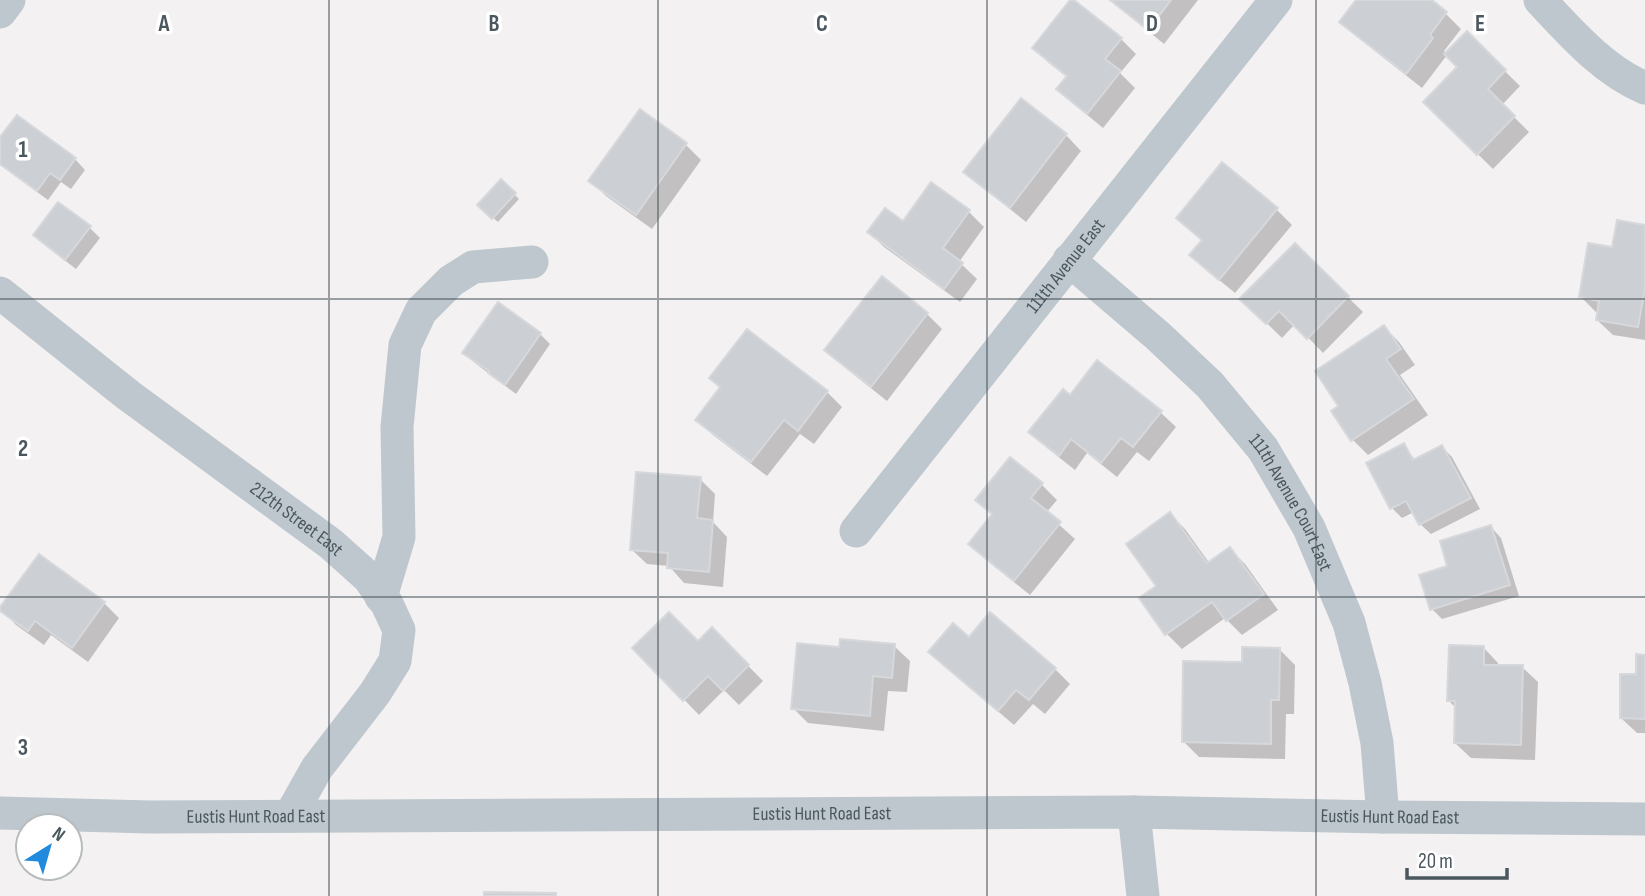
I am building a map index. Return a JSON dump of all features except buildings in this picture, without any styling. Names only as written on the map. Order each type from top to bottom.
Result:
[{"type":"street","points":[[0,12],[9,0]]},
{"type":"street","name":"111th Avenue East","points":[[856,531],[1276,0]]},
{"type":"street","points":[[1540,0],[1579,41],[1610,68],[1645,88]]},
{"type":"street","name":"111th Avenue Court East","points":[[1069,260],[1158,336],[1210,385],[1263,449],[1309,528],[1349,623],[1365,682],[1377,743],[1383,817]]},
{"type":"street","points":[[382,597],[398,537],[397,427],[405,345],[421,311],[451,281],[473,267],[532,262]]},
{"type":"street","name":"212th Street East","points":[[0,293],[128,395],[331,544],[369,578],[387,604],[398,630],[395,661],[375,693],[317,768],[290,816]]},
{"type":"street","points":[[1134,812],[1143,896]]},
{"type":"street","name":"Eustis Hunt Road East","points":[[0,813],[150,817],[1134,812],[1645,819]]}]
